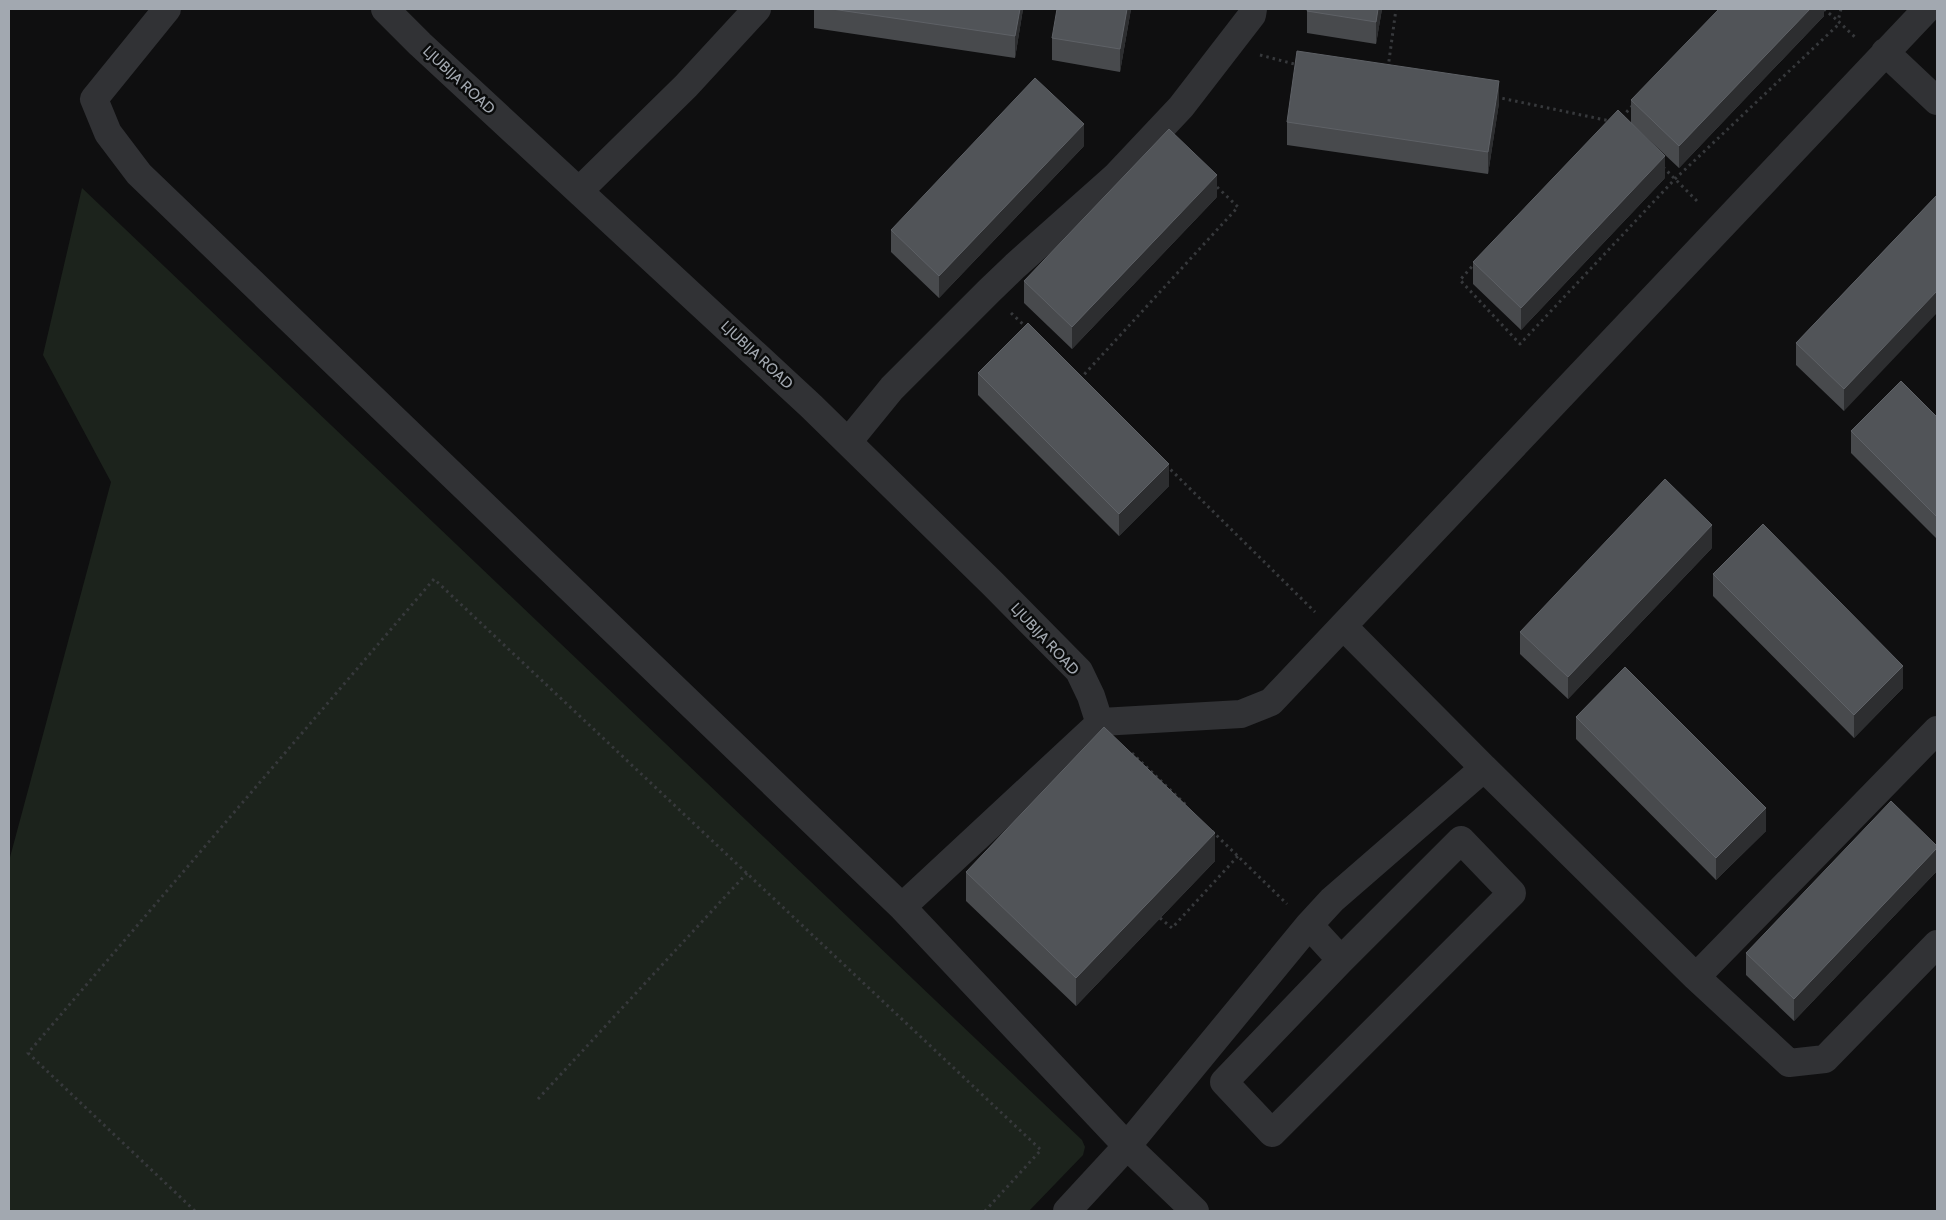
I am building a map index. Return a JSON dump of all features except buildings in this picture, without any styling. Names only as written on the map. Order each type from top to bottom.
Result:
[{"type":"lane","points":[[166,9],[94,99],[108,133],[139,174],[902,908],[1127,1146],[1195,1211]]},
{"type":"lane","name":"LJUBIJA ROAD","points":[[385,9],[420,44],[812,406],[993,584],[1079,672],[1091,696],[1101,723]]},
{"type":"lane","points":[[579,191],[686,86],[757,9]]},
{"type":"lane","points":[[848,442],[892,388],[989,291],[1116,177],[1181,107],[1252,15],[1253,9]]},
{"type":"lane","points":[[902,908],[1101,723],[1241,714],[1271,702],[1927,9]]},
{"type":"lane","points":[[1885,52],[1937,101]]},
{"type":"lane","points":[[1340,630],[1484,768],[1696,977],[1789,1063],[1825,1059],[1937,944]]},
{"type":"lane","points":[[1696,977],[1937,730]]},
{"type":"lane","points":[[1067,1211],[1127,1146],[1309,925],[1332,900],[1484,768]]},
{"type":"lane","points":[[1461,840],[1512,893],[1272,1133],[1224,1082],[1340,960],[1461,840]]},
{"type":"lane","points":[[1309,925],[1340,960]]},
{"type":"path","points":[[1387,70],[1396,9]]},
{"type":"path","points":[[1824,9],[1860,42]]},
{"type":"path","points":[[1477,261],[1460,280],[1520,344],[1675,179],[1839,22],[1841,9]]},
{"type":"path","points":[[1228,45],[1285,63],[1304,66]]},
{"type":"path","points":[[1492,97],[1616,122],[1637,101]]},
{"type":"path","points":[[1662,166],[1722,226]]},
{"type":"path","points":[[1073,373],[1080,380],[1238,207],[1211,182]]},
{"type":"path","points":[[989,291],[1031,332]]},
{"type":"path","points":[[1163,462],[1340,630]]},
{"type":"path","points":[[195,1211],[28,1053],[434,579],[1041,1150],[985,1211]]},
{"type":"path","points":[[1101,723],[1190,809]]},
{"type":"path","points":[[1211,829],[1309,925]]},
{"type":"path","points":[[1160,918],[1172,928],[1238,856]]},
{"type":"path","points":[[538,1099],[747,873]]},
{"type":"shaded area","points":[[82,188],[1082,1140],[1085,1147],[1083,1155],[1029,1211],[9,1211],[9,861],[111,482],[43,355]]}]
